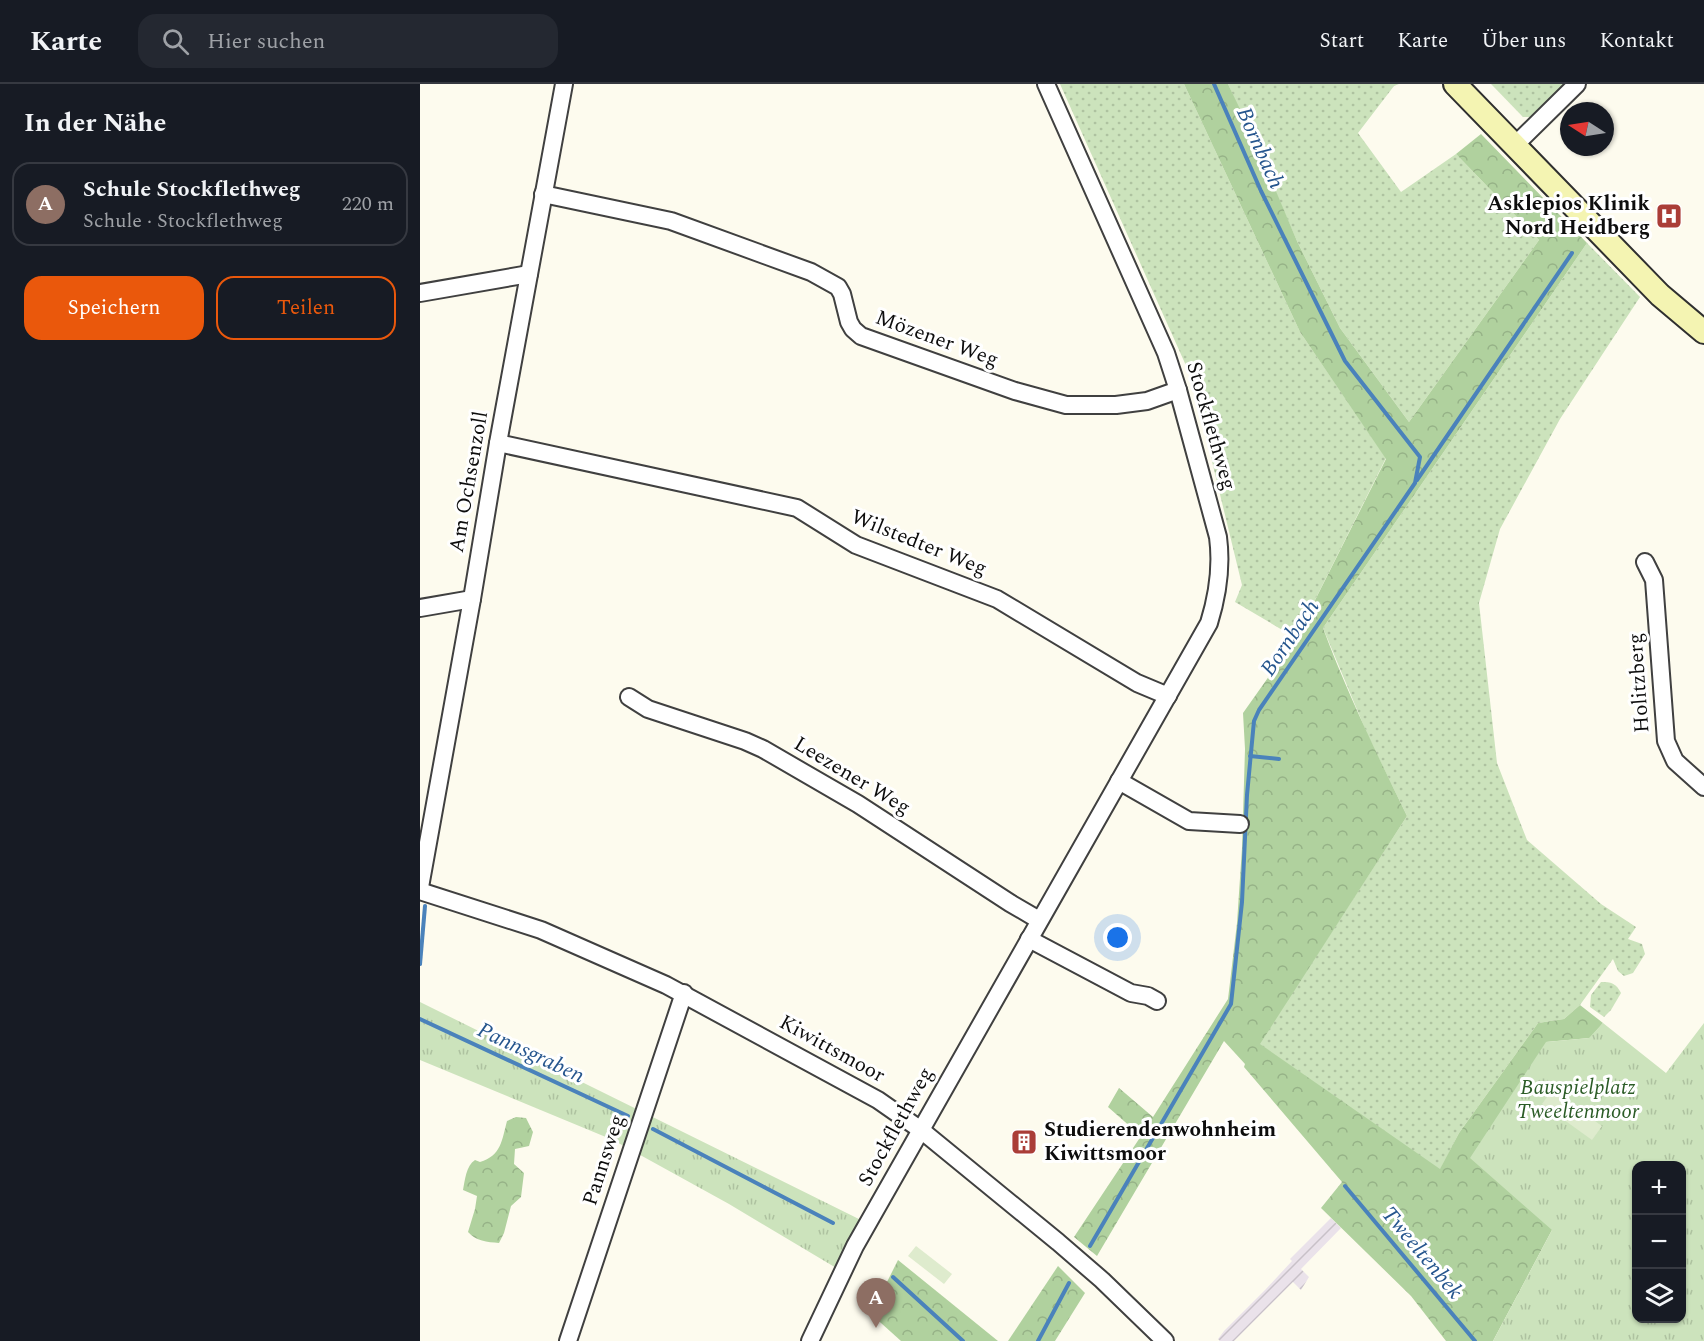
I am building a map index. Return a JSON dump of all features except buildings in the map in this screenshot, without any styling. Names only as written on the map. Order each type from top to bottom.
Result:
[{"type":"street","name":"Am Ochsenzoll","points":[[420,889],[564,84]]},
{"type":"street","name":"Stockflethweg","points":[[810,1341],[855,1246],[1209,622],[1218,589],[1220,554],[1213,514],[1179,390],[1166,353],[1046,84]]},
{"type":"street","points":[[1455,84],[1660,295],[1704,332]]},
{"type":"street","points":[[1514,146],[1577,84]]},
{"type":"street","name":"Mözener Weg","points":[[543,194],[671,221],[811,272],[838,287],[849,322],[861,336],[1015,391],[1066,405],[1116,405],[1147,401],[1179,390]]},
{"type":"street","points":[[420,293],[529,274]]},
{"type":"street","name":"Wilstedter Weg","points":[[498,443],[797,508],[856,545],[997,599],[1137,683],[1168,696]]},
{"type":"street","name":"Holitzberg","points":[[1644,562],[1654,580],[1666,741],[1675,761],[1704,787]]},
{"type":"street","points":[[420,608],[472,599]]},
{"type":"street","name":"Leezener Weg","points":[[629,697],[648,709],[763,749],[858,804],[1039,920]]},
{"type":"street","points":[[1119,781],[1189,821],[1240,824]]},
{"type":"street","name":"Kiwittsmoor","points":[[420,889],[541,930],[684,993],[878,1100],[921,1130],[1079,1260],[1165,1341]]},
{"type":"street","points":[[1029,939],[1131,993],[1148,996],[1157,1001]]},
{"type":"street","name":"Pannsweg","points":[[568,1341],[684,993]]},
{"type":"shaded area","points":[[1331,1218],[1341,1228],[1301,1269],[1309,1277],[1301,1290],[1293,1282],[1234,1341],[1220,1341],[1218,1339],[1224,1331]]},
{"type":"green space","points":[[1060,84],[1184,84],[1300,332],[1386,458],[1296,638],[1235,602],[1242,585],[1192,379]]},
{"type":"green space","points":[[1184,84],[1228,84],[1297,241],[1340,328],[1409,422],[1539,240],[1456,154],[1481,134],[1587,243],[1323,628],[1352,700],[1407,816],[1260,1044],[1440,1169],[1459,1133],[1538,1023],[1564,1019],[1580,1005],[1603,1023],[1590,1038],[1546,1042],[1552,1230],[1493,1341],[1446,1341],[1411,1296],[1321,1208],[1342,1182],[1224,1041],[1097,1256],[1074,1237],[1141,1136],[1108,1107],[1119,1088],[1153,1117],[1228,999],[1237,923],[1242,848],[1245,749],[1243,713],[1296,638],[1386,459],[1300,332]]},
{"type":"green space","points":[[1228,84],[1399,84],[1394,86],[1358,133],[1401,192],[1456,154],[1539,240],[1409,422],[1340,328],[1297,241]]},
{"type":"green space","points":[[1491,84],[1564,84],[1532,117],[1523,117]]},
{"type":"green space","points":[[1587,243],[1640,297],[1560,419],[1500,529],[1479,603],[1497,763],[1527,840],[1601,904],[1636,927],[1628,939],[1642,944],[1645,954],[1633,973],[1624,976],[1618,971],[1613,959],[1580,1005],[1564,1019],[1538,1023],[1459,1133],[1440,1170],[1259,1044],[1407,816],[1368,736],[1323,628]]},
{"type":"green space","points":[[1601,982],[1613,984],[1621,993],[1604,1017],[1590,1007],[1591,995]]},
{"type":"green space","points":[[420,1002],[873,1226],[848,1275],[729,1204],[613,1140],[420,1060]]},
{"type":"green space","name":"Bauspielplatz Tweeltenmoor","points":[[1603,1023],[1666,1073],[1704,1023],[1704,1341],[1493,1341],[1552,1230],[1470,1158],[1546,1042],[1589,1038]]},
{"type":"green space","points":[[1552,1090],[1602,1126],[1592,1140],[1542,1104]]},
{"type":"green space","points":[[516,1117],[526,1118],[533,1132],[529,1146],[515,1149],[514,1164],[524,1173],[521,1197],[511,1206],[499,1243],[482,1240],[468,1232],[477,1196],[463,1190],[466,1174],[475,1160],[480,1162],[492,1156],[500,1146],[507,1121]]},
{"type":"green space","points":[[916,1246],[952,1274],[944,1284],[908,1256]]},
{"type":"green space","points":[[898,1260],[998,1341],[901,1341],[871,1314]]},
{"type":"green space","points":[[1058,1266],[1085,1293],[1055,1341],[1008,1341]]},
{"type":"waterway","name":"Bornbach","points":[[1090,1246],[1231,1004],[1242,902],[1247,795],[1254,721],[1259,710],[1415,483],[1420,457],[1345,361],[1261,191],[1214,84]]},
{"type":"waterway","points":[[1417,480],[1572,253]]},
{"type":"waterway","points":[[1250,756],[1279,759]]},
{"type":"waterway","name":"Pannsgraben","points":[[420,964],[425,906]]},
{"type":"waterway","name":"Pannsgraben","points":[[420,1019],[628,1116]]},
{"type":"waterway","name":"Pannsgraben","points":[[653,1129],[833,1223]]},
{"type":"waterway","name":"Tweeltenbek","points":[[1345,1186],[1475,1341]]},
{"type":"waterway","name":"Pannsgraben","points":[[893,1277],[963,1341]]},
{"type":"waterway","name":"Bornbach","points":[[1038,1341],[1069,1283]]},
{"type":"place","name":"Asklepios Klinik Nord Heidberg","points":[[1669,216]]},
{"type":"place","name":"Studierendenwohnheim Kiwittsmoor","points":[[1024,1142]]},
{"type":"place","name":"Schule Stockflethweg","points":[[876,1328]]}]
